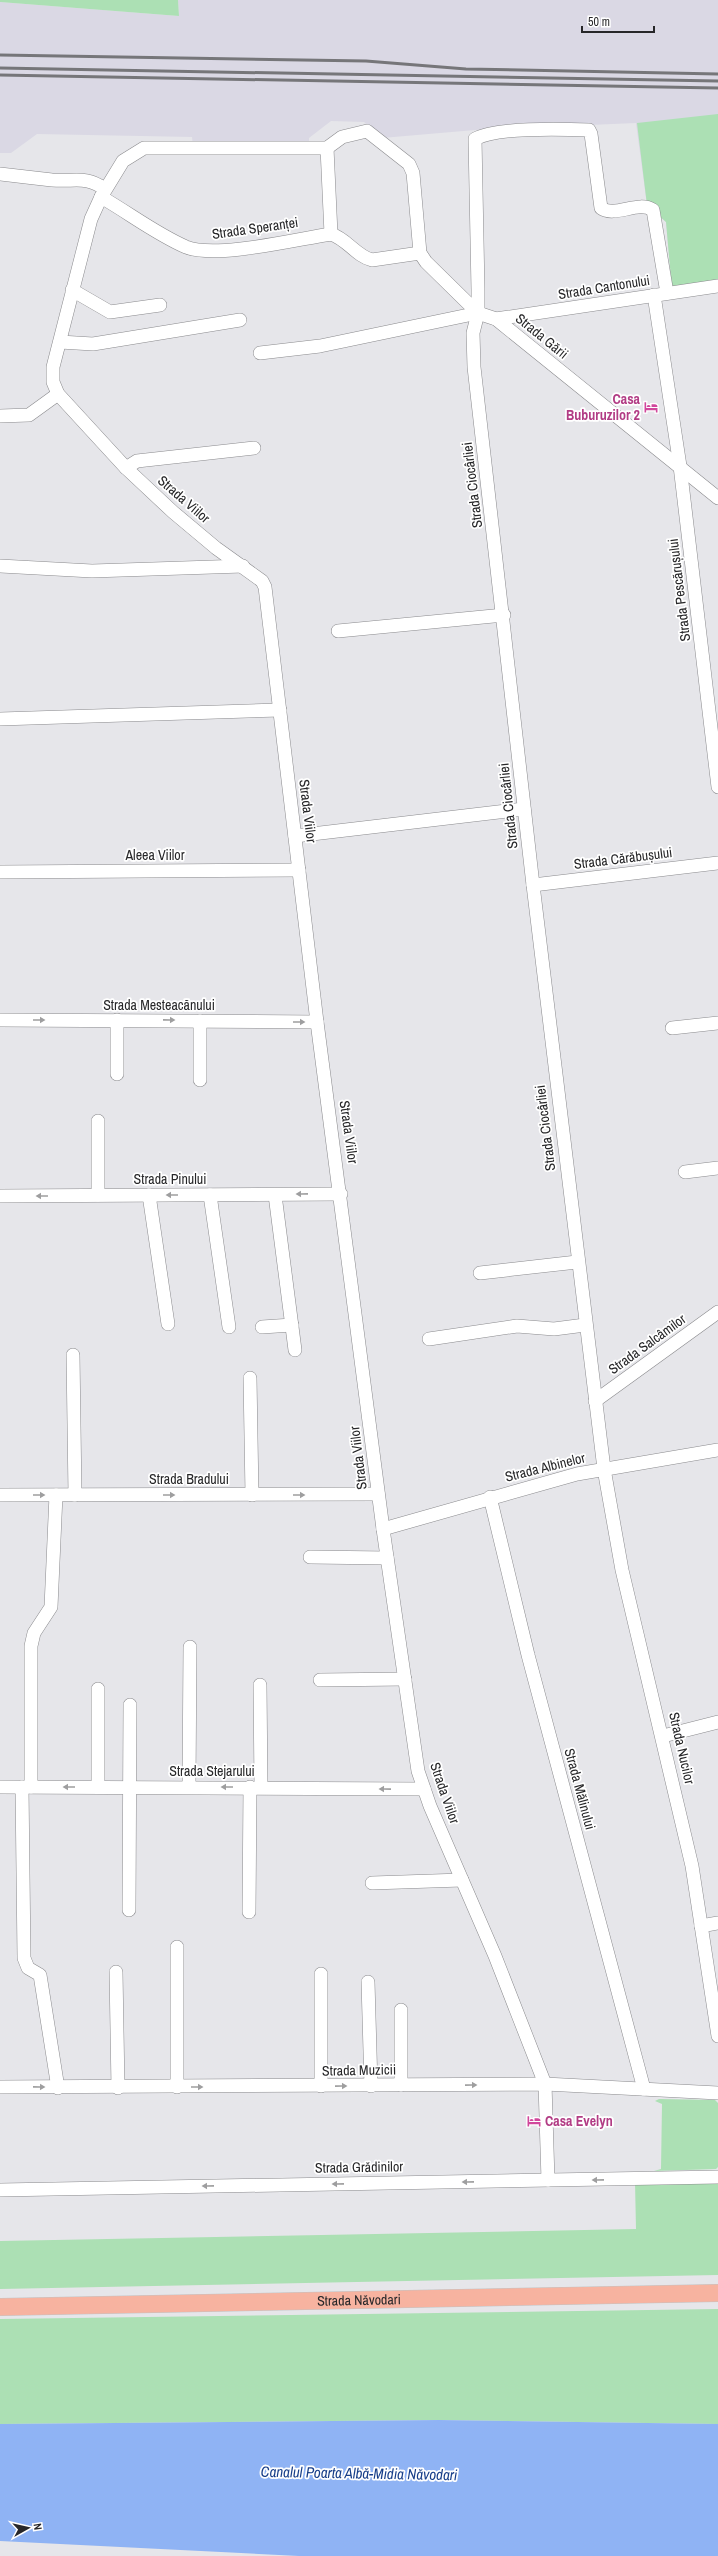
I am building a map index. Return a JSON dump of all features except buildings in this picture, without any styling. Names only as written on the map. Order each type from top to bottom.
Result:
[{"type":"main road","name":"Strada Năvodari","points":[[0,2307],[718,2293]]},
{"type":"street","name":"Strada Pescărușului","points":[[475,139],[481,135],[507,132],[588,130],[591,134],[601,208],[610,211],[643,207],[653,210],[660,294],[718,787]]},
{"type":"street","points":[[367,131],[409,164],[412,173],[420,253],[372,260],[365,258],[340,237],[331,234],[326,148],[342,137],[367,131]]},
{"type":"street","name":"Strada Ciocârliei","points":[[475,139],[478,313],[473,333],[474,367],[504,615],[524,809],[577,1262],[604,1469]]},
{"type":"street","name":"Strada Viilor","points":[[326,148],[160,146],[144,148],[135,152],[123,161],[103,193],[91,219],[53,367],[53,382],[58,394],[126,468],[173,512],[262,580],[265,587],[378,1494],[418,1771],[424,1789],[545,2084],[548,2180]]},
{"type":"street","name":"Strada Speranței","points":[[0,174],[54,180],[81,179],[94,181],[103,193],[171,239],[197,250],[236,248],[331,234]]},
{"type":"street","name":"Strada Gării","points":[[420,253],[426,262],[478,313],[496,319],[718,498]]},
{"type":"street","name":"Strada Cantonului","points":[[496,319],[718,286]]},
{"type":"street","points":[[72,290],[110,312],[160,305]]},
{"type":"street","points":[[260,353],[320,346],[478,313]]},
{"type":"street","points":[[60,342],[93,344],[240,320]]},
{"type":"street","points":[[0,416],[28,415],[58,394]]},
{"type":"street","points":[[126,468],[137,461],[254,448]]},
{"type":"street","points":[[0,566],[92,571],[242,566]]},
{"type":"street","points":[[338,631],[504,615]]},
{"type":"street","points":[[0,719],[280,710]]},
{"type":"street","points":[[295,836],[524,809]]},
{"type":"street","name":"Strada Cărăbușului","points":[[533,885],[718,863]]},
{"type":"street","name":"Aleea Viilor","points":[[5,872],[300,870]]},
{"type":"street","name":"Strada Mesteacănului","points":[[0,1020],[318,1022]]},
{"type":"street","points":[[117,1020],[117,1074]]},
{"type":"street","points":[[200,1021],[200,1080]]},
{"type":"street","points":[[672,1028],[718,1023]]},
{"type":"street","points":[[98,1121],[98,1195]]},
{"type":"street","points":[[684,1172],[718,1168]]},
{"type":"street","name":"Strada Pinului","points":[[0,1196],[341,1194]]},
{"type":"street","points":[[150,1195],[168,1324]]},
{"type":"street","points":[[210,1195],[229,1327]]},
{"type":"street","points":[[275,1195],[295,1350]]},
{"type":"street","points":[[480,1273],[577,1262]]},
{"type":"street","name":"Strada Salcâmilor","points":[[595,1401],[718,1312]]},
{"type":"street","points":[[429,1339],[517,1326],[554,1329],[585,1325]]},
{"type":"street","points":[[262,1327],[292,1326]]},
{"type":"street","points":[[73,1355],[75,1495]]},
{"type":"street","points":[[250,1378],[252,1495]]},
{"type":"street","name":"Strada Albinelor","points":[[383,1529],[490,1497],[604,1469],[718,1450]]},
{"type":"street","name":"Strada Nucilor","points":[[604,1469],[622,1570],[663,1736],[692,1866],[718,2036]]},
{"type":"street","name":"Strada Bradului","points":[[0,1495],[378,1494]]},
{"type":"street","points":[[56,1495],[51,1607],[34,1633],[32,1646],[27,1787],[24,1958],[28,1968],[40,1974],[58,2088]]},
{"type":"street","name":"Strada Mălinului","points":[[490,1497],[528,1655],[644,2089]]},
{"type":"street","points":[[310,1557],[387,1558]]},
{"type":"street","points":[[189,1787],[190,1647]]},
{"type":"street","points":[[320,1680],[404,1679]]},
{"type":"street","points":[[249,1912],[260,1685]]},
{"type":"street","points":[[98,1689],[98,1787]]},
{"type":"street","points":[[129,1910],[130,1705]]},
{"type":"street","points":[[663,1736],[718,1722]]},
{"type":"street","name":"Strada Stejarului","points":[[0,1787],[255,1787],[424,1789]]},
{"type":"street","points":[[372,1884],[462,1880]]},
{"type":"street","points":[[701,1926],[718,1923]]},
{"type":"street","points":[[177,1947],[177,2087]]},
{"type":"street","points":[[116,1972],[118,2088]]},
{"type":"street","points":[[321,1974],[321,2086]]},
{"type":"street","points":[[368,1982],[371,2086]]},
{"type":"street","points":[[401,2010],[401,2085]]},
{"type":"street","name":"Strada Muzicii","points":[[0,2087],[118,2088],[545,2084],[718,2093]]},
{"type":"street","name":"Strada Grădinilor","points":[[0,2190],[637,2179],[718,2176]]},
{"type":"shaded area","points":[[178,0],[718,0],[718,282],[672,290],[666,222],[647,205],[636,123],[475,130],[382,138],[364,122],[331,121],[309,138],[309,150],[193,146],[192,137],[37,134],[11,153],[0,153],[0,2],[179,16]]},
{"type":"green space","points":[[0,0],[178,0],[179,16],[0,2]]},
{"type":"green space","points":[[718,114],[718,282],[672,290],[666,222],[647,205],[637,123]]},
{"type":"green space","points":[[659,2099],[715,2100],[718,2103],[718,2167],[716,2169],[654,2171],[661,2169],[662,2104],[655,2101]]},
{"type":"green space","points":[[635,2182],[718,2182],[718,2275],[0,2289],[0,2241],[636,2229]]},
{"type":"green space","points":[[718,2309],[718,2424],[439,2420],[0,2424],[0,2319]]},
{"type":"water","name":"Canalul Poarta Albă-Midia Năvodari","points":[[439,2420],[718,2424],[718,2556],[299,2556],[0,2541],[0,2424]]},
{"type":"railway","points":[[0,55],[366,61],[466,69],[718,74]]},
{"type":"railway","points":[[0,68],[718,81]]},
{"type":"railway","points":[[0,75],[718,88]]},
{"type":"place","name":"Casa Buburuzilor 2","points":[[651,407]]},
{"type":"place","name":"Casa Evelyn","points":[[534,2121]]}]
